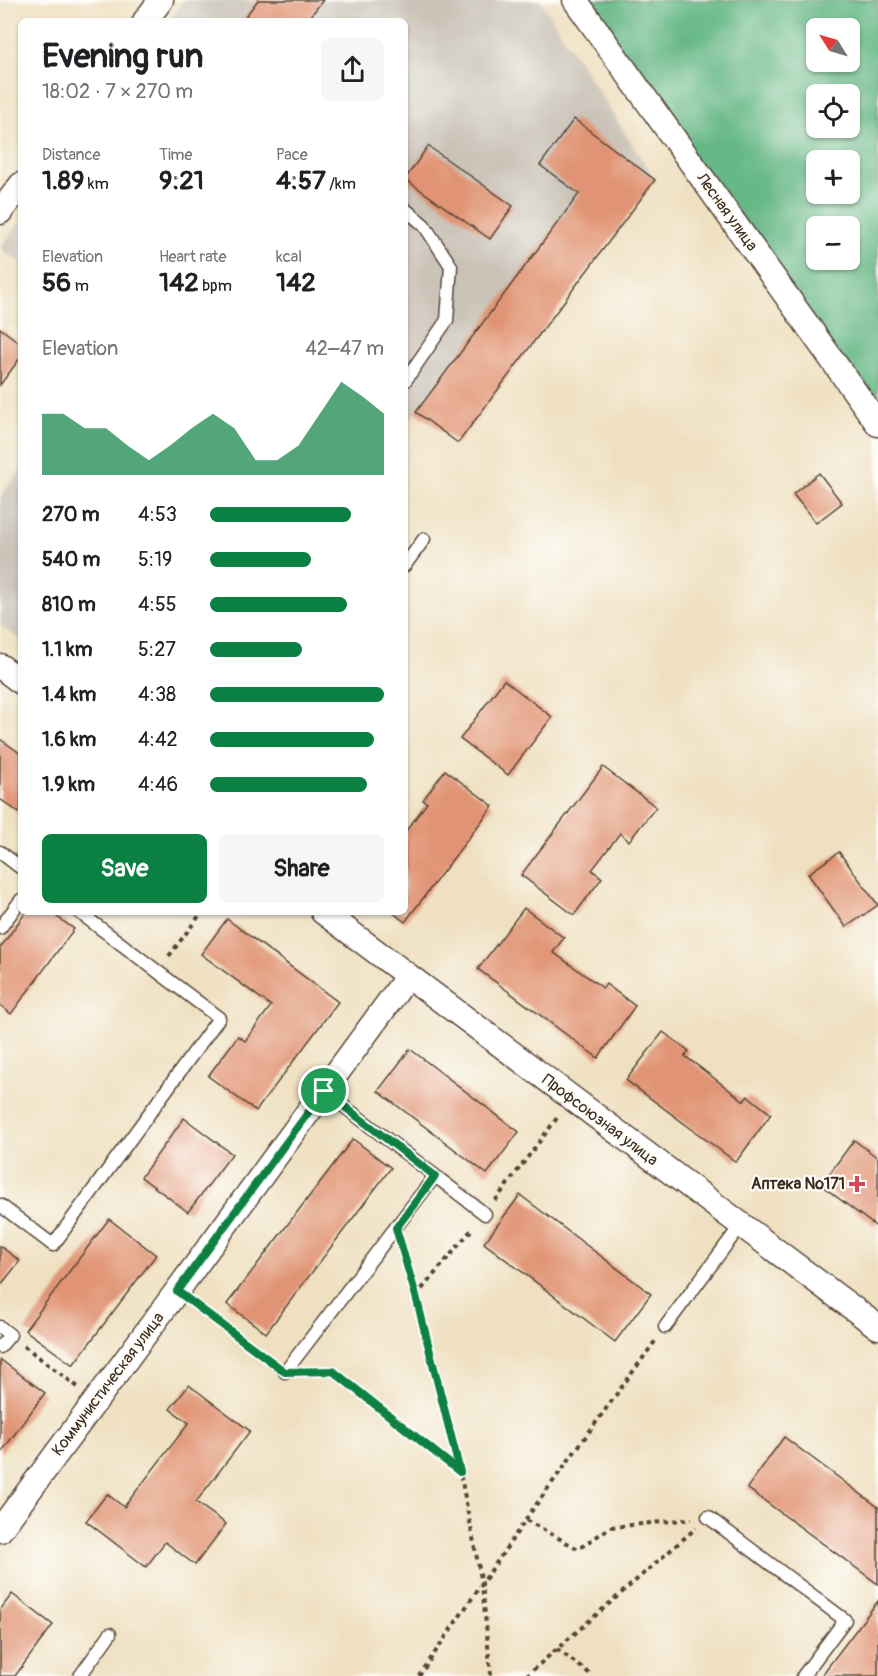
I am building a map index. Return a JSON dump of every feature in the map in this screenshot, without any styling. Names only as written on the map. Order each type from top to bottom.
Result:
[{"type":"street","points":[[147,18],[161,0]]},
{"type":"street","name":"Лесная улица","points":[[575,0],[878,424]]},
{"type":"street","points":[[0,213],[18,189]]},
{"type":"street","points":[[0,666],[18,680]]},
{"type":"street","name":"Профсоюзная улица","points":[[327,915],[878,1327]]},
{"type":"street","name":"Коммунистическая улица","points":[[0,1530],[408,976]]},
{"type":"lane","points":[[408,212],[424,225],[451,267],[447,320],[408,377]]},
{"type":"lane","points":[[408,560],[424,539]]},
{"type":"lane","points":[[0,852],[18,866]]},
{"type":"lane","points":[[0,928],[18,904]]},
{"type":"lane","points":[[0,1205],[53,1245],[219,1018],[84,915]]},
{"type":"lane","points":[[324,1091],[485,1214]]},
{"type":"lane","points":[[285,1372],[435,1176]]},
{"type":"lane","points":[[665,1327],[741,1225]]},
{"type":"lane","points":[[0,1347],[5,1331]]},
{"type":"lane","points":[[708,1517],[845,1620],[803,1676]]},
{"type":"lane","points":[[80,1676],[111,1634]]},
{"type":"path","points":[[158,971],[200,915]]},
{"type":"path","points":[[396,1228],[416,1296],[460,1472],[482,1584],[491,1676]]},
{"type":"path","points":[[177,1291],[285,1372],[333,1371],[460,1472]]},
{"type":"path","points":[[420,1676],[526,1521],[665,1327]]},
{"type":"path","points":[[5,1331],[96,1401]]},
{"type":"path","points":[[526,1521],[578,1549],[611,1527],[708,1517]]},
{"type":"path","points":[[526,1676],[708,1517]]},
{"type":"path","points":[[557,1649],[593,1676]]},
{"type":"shaded area","points":[[184,0],[540,0],[655,180],[458,443],[416,412],[408,423],[408,18],[171,18]]},
{"type":"shaded area","points":[[18,224],[18,261],[0,248]]},
{"type":"shaded area","points":[[18,473],[18,639],[0,625],[0,497]]},
{"type":"green space","points":[[575,0],[878,0],[878,424]]},
{"type":"building","points":[[258,0],[323,0],[309,18],[244,18]]},
{"type":"building","points":[[574,119],[655,180],[458,443],[416,412],[579,194],[540,165]]},
{"type":"building","points":[[428,146],[513,206],[490,239],[408,181],[408,175]]},
{"type":"building","points":[[0,328],[18,342],[18,361],[0,385]]},
{"type":"building","points":[[819,473],[842,503],[816,523],[793,494]]},
{"type":"building","points":[[504,680],[552,717],[508,775],[460,739]]},
{"type":"building","points":[[0,739],[18,752],[18,812],[0,799]]},
{"type":"building","points":[[603,767],[656,807],[629,841],[620,833],[592,870],[602,878],[574,915],[521,875]]},
{"type":"building","points":[[445,770],[493,806],[405,922],[396,915],[408,915],[408,828],[427,803],[423,800]]},
{"type":"building","points":[[839,852],[878,905],[846,927],[808,874]]},
{"type":"building","points":[[524,908],[564,938],[553,952],[603,988],[606,984],[635,1006],[598,1058],[478,969]]},
{"type":"building","points":[[24,915],[54,915],[74,929],[11,1014],[0,1005],[0,948]]},
{"type":"building","points":[[227,919],[338,1002],[256,1111],[208,1076],[238,1036],[245,1041],[271,1006],[201,954]]},
{"type":"building","points":[[663,1032],[689,1051],[685,1056],[744,1101],[748,1096],[771,1114],[736,1162],[626,1080]]},
{"type":"building","points":[[410,1049],[519,1132],[487,1174],[378,1091]]},
{"type":"building","points":[[184,1118],[232,1154],[188,1212],[141,1177]]},
{"type":"building","points":[[353,1139],[391,1168],[266,1333],[227,1304]]},
{"type":"building","points":[[854,1140],[878,1158],[878,1228],[821,1185]]},
{"type":"building","points":[[520,1195],[651,1294],[615,1342],[484,1243]]},
{"type":"building","points":[[109,1219],[156,1255],[73,1365],[25,1330]]},
{"type":"building","points":[[0,1246],[20,1261],[0,1286]]},
{"type":"building","points":[[1,1360],[45,1393],[0,1454],[0,1362]]},
{"type":"building","points":[[189,1385],[250,1431],[196,1502],[226,1524],[195,1565],[165,1542],[146,1567],[86,1521],[107,1494],[124,1507],[189,1423],[170,1409]]},
{"type":"building","points":[[784,1437],[878,1507],[878,1584],[747,1488]]},
{"type":"building","points":[[12,1594],[53,1625],[15,1676],[0,1676],[0,1610]]},
{"type":"building","points":[[878,1601],[878,1676],[821,1676]]},
{"type":"place","name":"Аптека №171","points":[[857,1184]]},
{"type":"route","points":[[324,1091],[435,1176],[396,1228],[416,1296],[460,1472],[333,1371],[285,1372],[177,1291],[324,1091]]}]
